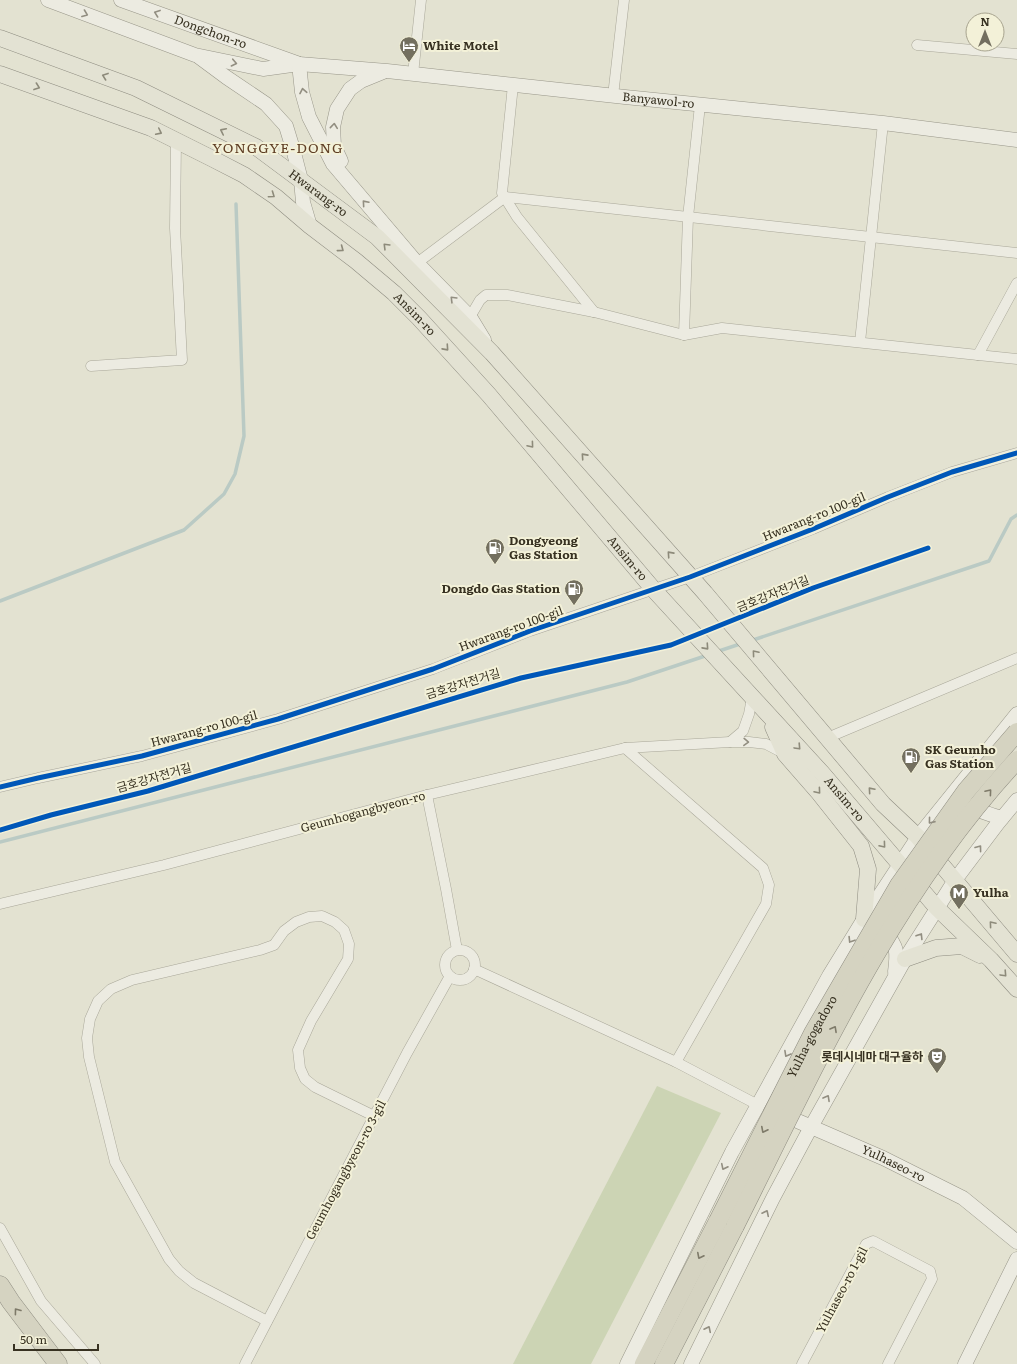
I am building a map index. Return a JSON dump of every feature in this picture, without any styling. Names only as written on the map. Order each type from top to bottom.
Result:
[{"type":"highway","name":"Yulha-gogadoro","points":[[644,1364],[814,1033],[899,885],[966,792],[1017,732]]},
{"type":"highway","name":"Yulha-gogadoro","points":[[664,1364],[830,1036],[876,952],[958,829],[1017,760]]},
{"type":"highway","points":[[0,1286],[58,1364]]},
{"type":"main road","points":[[48,0],[195,55],[263,69],[299,64],[302,92],[309,117],[333,164],[353,189],[417,263],[470,316],[492,353],[690,577],[706,593],[883,804],[918,837],[1017,954]]},
{"type":"main road","name":"Dongchon-ro","points":[[121,0],[299,64]]},
{"type":"main road","name":"Hwarang-ro","points":[[0,38],[136,88],[256,147],[377,237],[492,353]]},
{"type":"main road","points":[[195,55],[266,104],[286,126],[301,180],[303,202],[310,226]]},
{"type":"main road","name":"Banyawol-ro","points":[[299,64],[387,71],[613,96],[883,123],[1017,140]]},
{"type":"main road","points":[[353,189],[334,146],[333,127],[337,109],[350,89],[361,81],[387,71]]},
{"type":"main road","points":[[0,74],[136,123],[176,140],[244,175],[276,197],[310,226]]},
{"type":"main road","name":"Ansim-ro","points":[[310,226],[356,261],[394,293],[419,318],[489,395],[654,590],[822,773],[932,903],[991,960],[1017,989]]},
{"type":"main road","points":[[766,713],[785,754],[819,793],[861,846],[868,869],[864,919]]},
{"type":"main road","points":[[627,1364],[732,1152],[829,976],[864,919],[918,837],[1017,714]]},
{"type":"main road","points":[[967,778],[968,800],[971,805],[988,814],[1002,818]]},
{"type":"main road","points":[[691,1364],[811,1127],[894,980],[932,903],[955,880],[1017,800]]},
{"type":"main road","points":[[864,919],[884,929],[895,945],[898,955],[894,980]]},
{"type":"main road","points":[[905,959],[936,948],[962,946],[991,960]]},
{"type":"main road","name":"Yulhaseo-ro","points":[[758,1105],[883,1158],[962,1198],[1017,1242]]},
{"type":"main road","points":[[966,1364],[1017,1259]]},
{"type":"street","points":[[413,74],[421,0]]},
{"type":"street","points":[[613,96],[624,0]]},
{"type":"street","points":[[917,45],[1017,54]]},
{"type":"street","points":[[513,85],[502,193],[517,217],[594,312]]},
{"type":"street","points":[[684,335],[688,217],[700,105]]},
{"type":"street","points":[[860,342],[883,123]]},
{"type":"street","points":[[90,366],[182,360],[175,228],[176,140]]},
{"type":"street","points":[[417,263],[505,197],[1017,253]]},
{"type":"street","points":[[978,355],[1017,283]]},
{"type":"street","points":[[470,316],[480,300],[486,295],[507,295],[594,312],[684,335],[722,328],[1017,360]]},
{"type":"street","name":"Hwarang-ro 100-gil","points":[[0,787],[142,756],[278,719],[433,668],[530,631],[654,590],[814,529],[888,497],[952,472],[1017,453]]},
{"type":"street","points":[[827,738],[1017,658]]},
{"type":"street","points":[[730,742],[743,731],[749,714],[752,698]]},
{"type":"street","name":"Geumhogangbyeon-ro","points":[[0,904],[164,865],[427,795],[625,748],[749,742],[766,744],[785,754]]},
{"type":"street","points":[[625,748],[763,868],[769,885],[766,904],[676,1062]]},
{"type":"street","points":[[427,795],[446,890],[456,950]]},
{"type":"street","points":[[267,1321],[194,1283],[179,1271],[169,1258],[115,1162],[89,1057],[87,1038],[90,1019],[98,1001],[111,989],[132,980],[260,950],[274,945],[284,931],[296,922],[308,917],[322,916],[335,922],[344,930],[349,944],[348,959],[310,1021],[298,1050],[300,1068],[305,1079],[315,1087],[374,1116]]},
{"type":"street","points":[[456,950],[467,952],[474,959],[474,969],[472,974],[464,979],[454,979],[445,969],[446,959],[456,950]]},
{"type":"street","points":[[474,969],[676,1062],[758,1105]]},
{"type":"street","name":"Geumhogangbyeon-ro 3-gil","points":[[245,1364],[374,1116],[450,976]]},
{"type":"street","points":[[0,1228],[41,1301],[95,1364]]},
{"type":"street","name":"Yulhaseo-ro 1-gil","points":[[802,1364],[866,1244],[873,1241],[930,1271],[932,1279],[888,1364]]},
{"type":"green space","points":[[657,1086],[721,1113],[591,1364],[513,1364]]},
{"type":"waterway","points":[[0,601],[184,530],[224,494],[235,474],[244,436],[236,204]]},
{"type":"waterway","points":[[750,641],[989,561],[1011,519],[1017,515]]},
{"type":"waterway","points":[[716,652],[743,643]]},
{"type":"waterway","points":[[0,842],[627,682],[708,655]]},
{"type":"cycle path","points":[[0,787],[142,756],[278,719],[433,669],[530,631],[690,577],[813,529],[952,472],[1017,453]]},
{"type":"cycle path","name":"금호강자전거길","points":[[0,830],[51,815],[148,791],[521,678],[671,645],[813,588],[928,548]]},
{"type":"place","name":"White Motel","points":[[409,63]]},
{"type":"place","name":"Dongyeong Gas Station","points":[[495,565]]},
{"type":"place","name":"Dongdo Gas Station","points":[[574,606]]},
{"type":"place","name":"SK Geumho Gas Station","points":[[911,774]]},
{"type":"place","name":"Yulha","points":[[959,910]]},
{"type":"place","name":"롯데시네마 대구율하","points":[[937,1074]]},
{"type":"district","name":"YONGGYE-DONG","points":[[278,148]]}]
